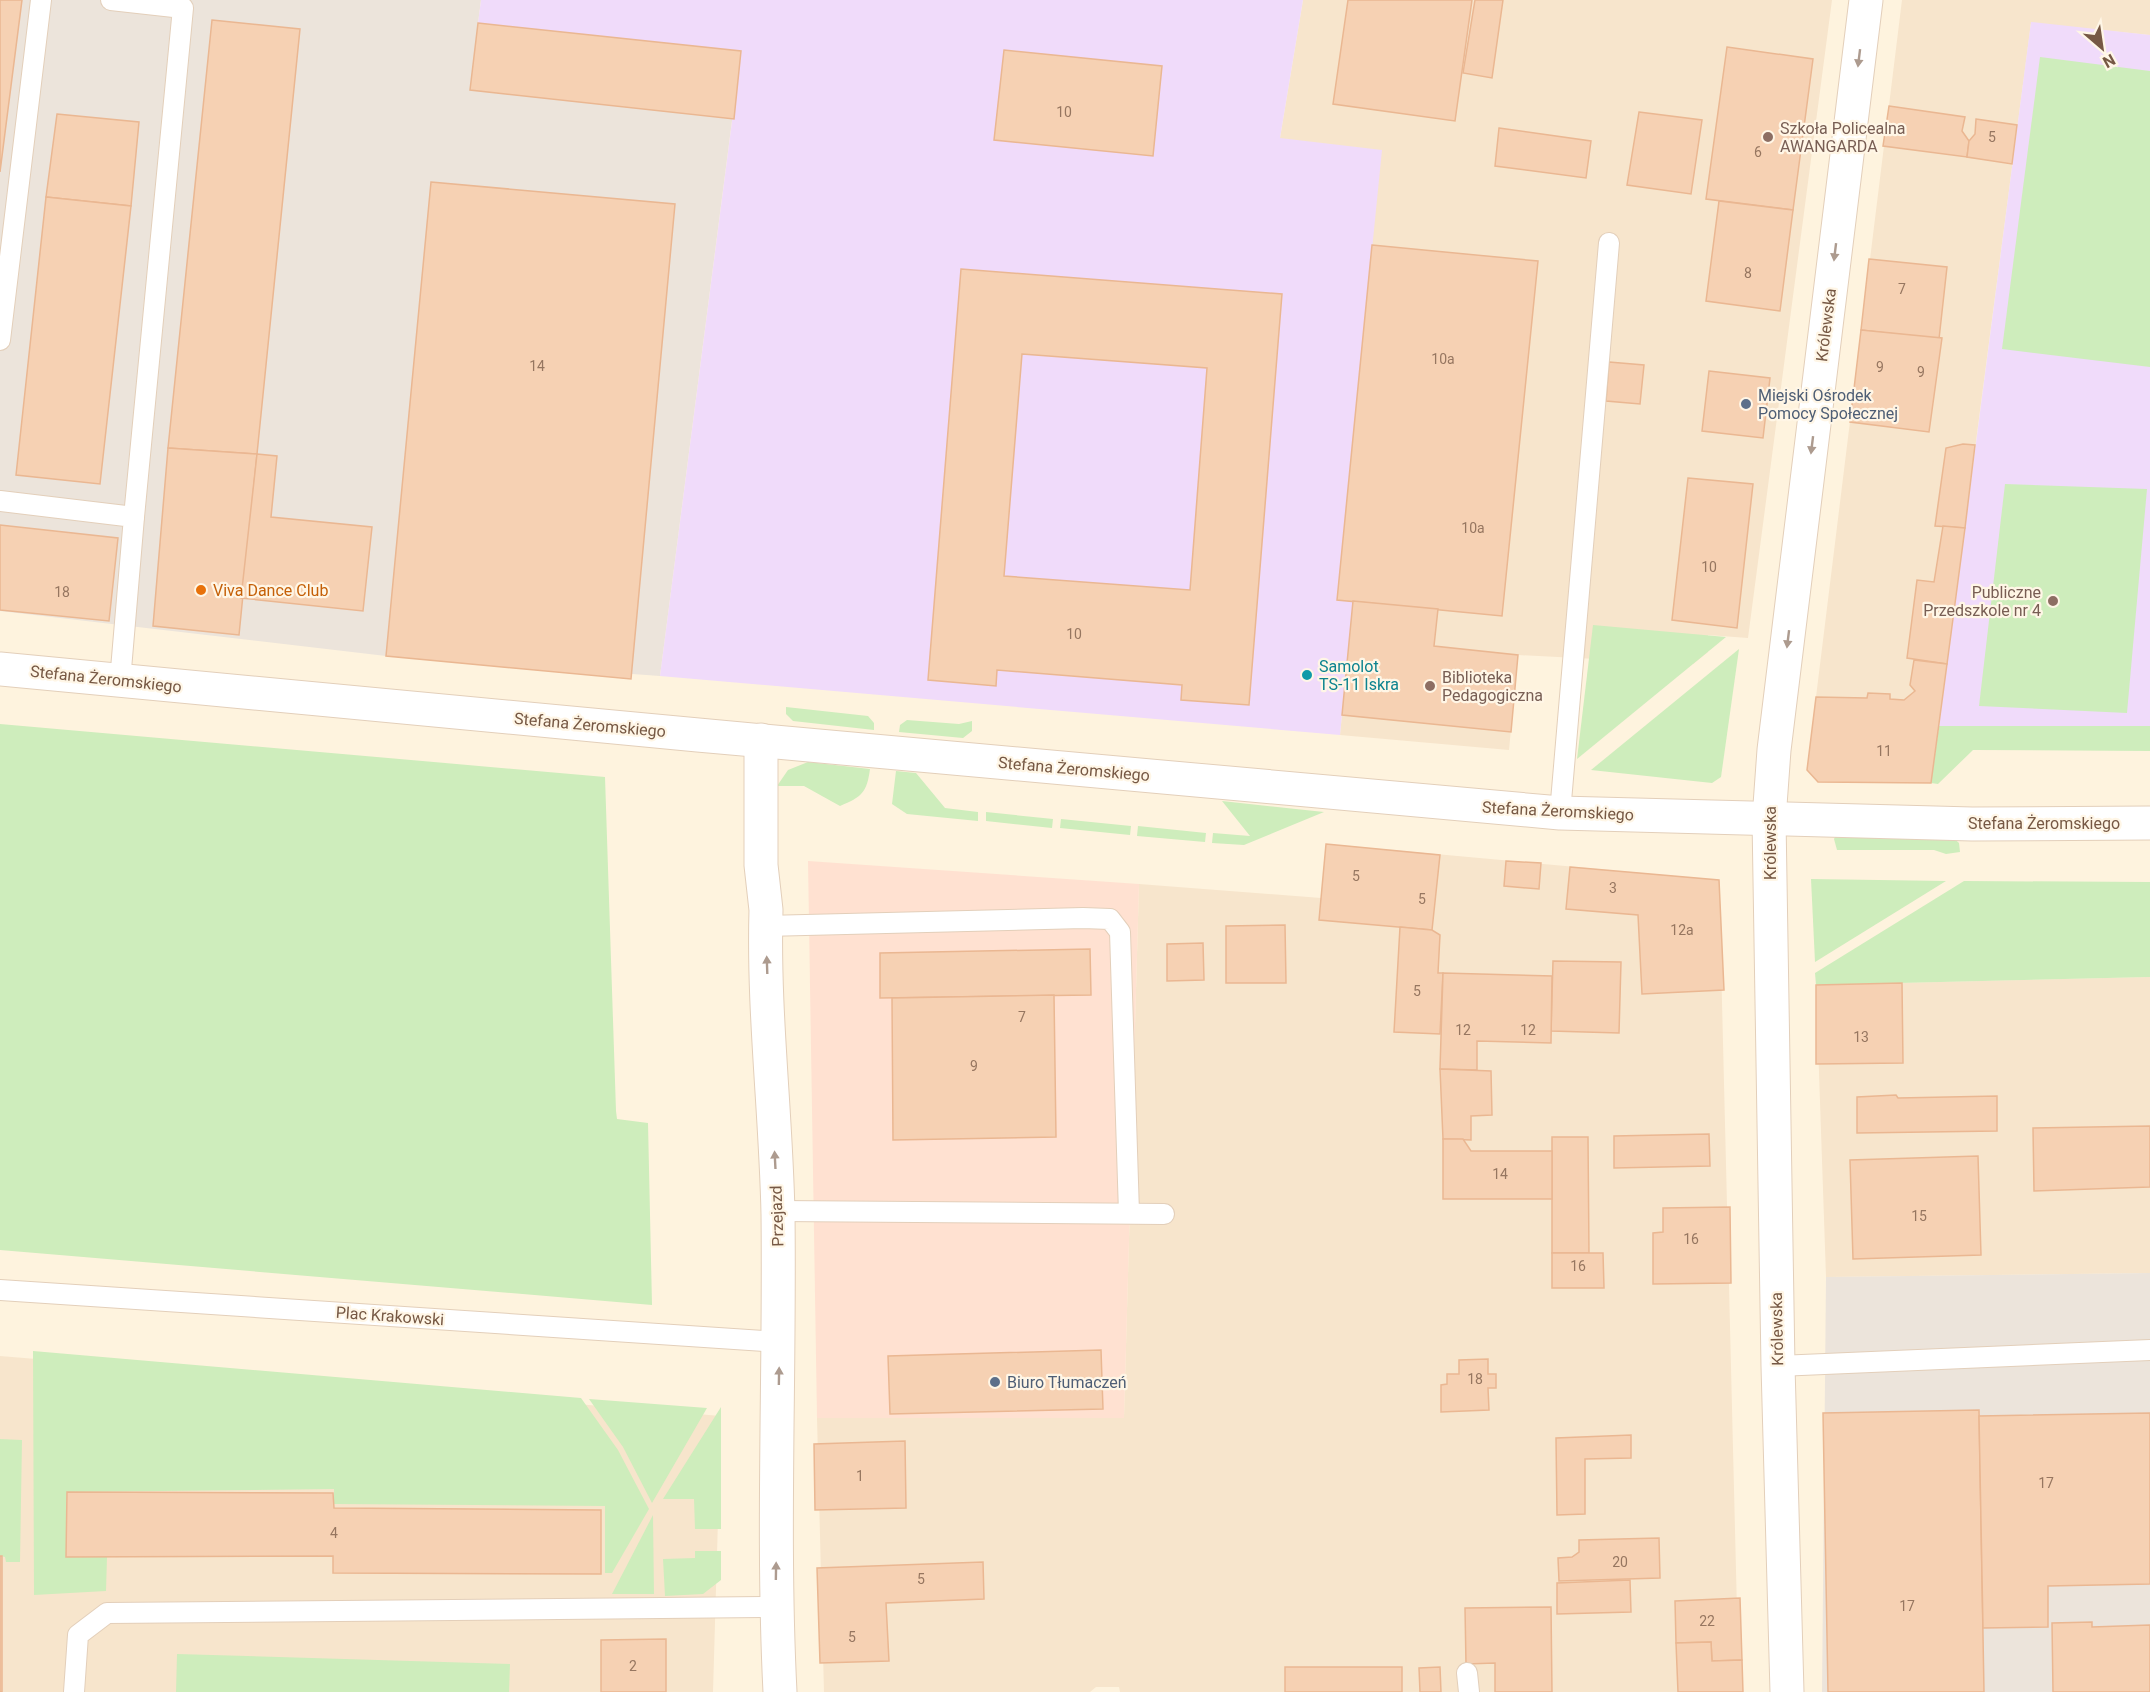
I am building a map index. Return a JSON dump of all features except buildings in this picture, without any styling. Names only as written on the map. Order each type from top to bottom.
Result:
[{"type":"street","name":"Królewska","points":[[1787,1692],[1778,1366],[1768,819],[1774,750],[1866,0]]},
{"type":"street","name":"Stefana Żeromskiego","points":[[0,669],[1560,813],[1768,819],[1819,818],[1972,824],[2150,823]]},
{"type":"street","name":"Przejazd","points":[[761,740],[761,865],[766,910],[778,1211],[776,1607],[780,1692]]},
{"type":"lane","points":[[0,340],[41,0]]},
{"type":"lane","points":[[111,0],[183,8],[120,681]]},
{"type":"lane","points":[[1560,813],[1609,243]]},
{"type":"lane","points":[[0,501],[134,517]]},
{"type":"lane","points":[[765,926],[1110,919],[1120,932],[1129,1213]]},
{"type":"lane","points":[[778,1211],[1164,1214]]},
{"type":"lane","name":"Plac Krakowski","points":[[0,1290],[779,1342]]},
{"type":"lane","points":[[1778,1366],[2150,1350]]},
{"type":"lane","points":[[74,1692],[78,1635],[107,1613],[776,1607]]},
{"type":"shaded area","points":[[0,0],[481,0],[478,23],[741,51],[660,676],[386,656],[0,611]]},
{"type":"shaded area","points":[[481,0],[1303,0],[1280,138],[1382,150],[1337,599],[1353,601],[1340,735],[660,676],[741,52],[478,23]]},
{"type":"shaded area","points":[[1303,0],[1832,0],[1748,638],[1708,635],[1708,652],[1693,664],[1518,655],[1509,750],[1340,735],[1353,602],[1337,600],[1280,138]]},
{"type":"shaded area","points":[[1902,0],[2150,0],[2150,35],[2031,23],[1931,783],[1818,782],[1807,770]]},
{"type":"shaded area","points":[[2031,22],[2150,35],[2150,726],[1939,726]]},
{"type":"shaded area","points":[[1326,844],[1719,880],[1739,1692],[1120,1692],[1119,1687],[1096,1687],[1090,1692],[824,1692],[817,1418],[1124,1418],[1139,884],[1321,898]]},
{"type":"shaded area","points":[[808,861],[1139,884],[1124,1418],[817,1418]]},
{"type":"shaded area","points":[[2150,977],[2150,1273],[1826,1277],[1816,985]]},
{"type":"shaded area","points":[[2150,1273],[2150,1692],[1822,1692],[1826,1277]]},
{"type":"shaded area","points":[[0,1356],[721,1416],[713,1692],[0,1692]]},
{"type":"green space","points":[[2040,57],[2150,71],[2150,367],[2002,349]]},
{"type":"green space","name":"Publiczne Przedszkole nr 4","points":[[2005,484],[2147,489],[2127,713],[1979,706]]},
{"type":"green space","points":[[1593,625],[1726,637],[1577,759]]},
{"type":"green space","points":[[1739,649],[1721,777],[1712,783],[1591,770]]},
{"type":"green space","points":[[786,707],[868,716],[874,723],[874,730],[793,721],[786,714]]},
{"type":"green space","points":[[907,720],[959,724],[972,721],[972,731],[963,738],[899,732],[900,725]]},
{"type":"green space","points":[[0,724],[605,777],[616,1111],[617,1119],[648,1123],[652,1305],[0,1250]]},
{"type":"green space","points":[[1939,726],[2150,726],[2150,751],[1973,750],[1938,784],[1931,783]]},
{"type":"green space","points":[[808,762],[870,769],[865,788],[854,800],[840,806],[804,786],[777,786],[788,770]]},
{"type":"green space","points":[[896,771],[916,773],[945,808],[978,812],[978,821],[907,814],[892,804]]},
{"type":"green space","points":[[1222,801],[1324,812],[1244,845],[1212,843],[1213,833],[1250,836]]},
{"type":"green space","points":[[986,812],[1053,819],[1052,828],[986,821]]},
{"type":"green space","points":[[1061,819],[1131,826],[1130,835],[1060,828]]},
{"type":"green space","points":[[1138,826],[1206,833],[1205,842],[1137,836]]},
{"type":"green space","points":[[1836,835],[1950,835],[1959,843],[1960,852],[1946,854],[1934,850],[1837,850],[1834,839]]},
{"type":"green space","points":[[1811,879],[1946,881],[1815,962]]},
{"type":"green space","points":[[1964,881],[2150,882],[2150,977],[1816,985],[1815,973]]},
{"type":"green space","points":[[33,1351],[581,1398],[618,1450],[649,1509],[612,1573],[605,1573],[605,1506],[334,1504],[334,1489],[67,1492],[66,1557],[107,1557],[106,1591],[34,1595]]},
{"type":"green space","points":[[589,1399],[707,1408],[652,1503],[623,1447]]},
{"type":"green space","points":[[721,1407],[721,1529],[695,1529],[694,1499],[663,1499]]},
{"type":"green space","points":[[0,1439],[22,1440],[20,1562],[6,1562],[5,1557],[0,1556]]},
{"type":"green space","points":[[653,1515],[654,1594],[612,1594]]},
{"type":"green space","points":[[695,1551],[721,1551],[721,1580],[703,1594],[665,1596],[663,1559],[695,1558]]},
{"type":"green space","points":[[177,1654],[510,1664],[509,1692],[176,1692]]},
{"type":"place","name":"Szkoła Policealna AWANGARDA","points":[[1768,137]]},
{"type":"place","name":"Miejski Ośrodek Pomocy Społecznej","points":[[1746,404]]},
{"type":"place","name":"Viva Dance Club","points":[[201,590]]},
{"type":"place","name":"Publiczne Przedszkole nr 4","points":[[2053,601]]},
{"type":"place","name":"Samolot TS-11 Iskra","points":[[1307,675]]},
{"type":"place","name":"Biblioteka Pedagogiczna","points":[[1430,686]]},
{"type":"place","name":"Biuro Tłumaczeń","points":[[995,1382]]}]
